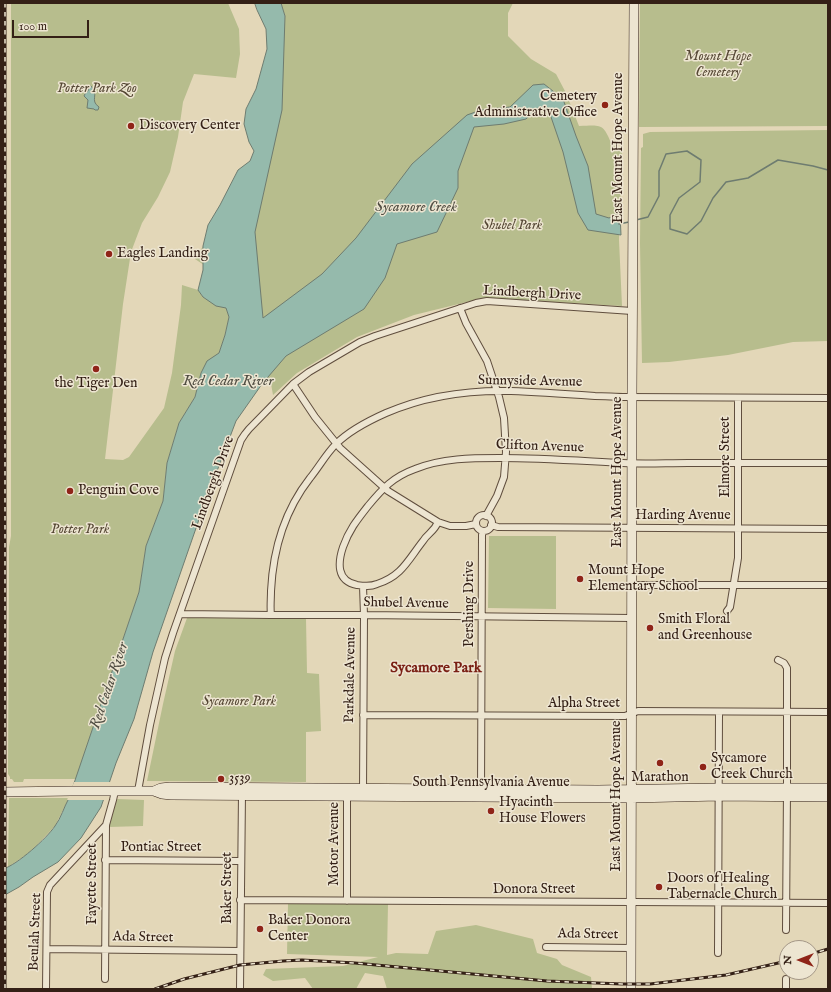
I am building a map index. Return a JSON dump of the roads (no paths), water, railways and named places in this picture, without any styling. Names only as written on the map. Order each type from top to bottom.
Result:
[{"type":"street","name":"East Mount Hope Avenue","points":[[630,989],[634,3]]},
{"type":"street","name":"Lindbergh Drive","points":[[138,791],[150,725],[164,664],[173,633],[241,440],[293,384],[309,372],[360,342],[476,303],[487,301],[632,311]]},
{"type":"street","points":[[460,308],[466,323],[487,361],[504,418],[506,458],[504,476],[497,496],[486,516]]},
{"type":"street","points":[[293,384],[315,417],[336,444],[384,488],[438,522],[450,526],[466,526],[476,524]]},
{"type":"street","name":"Sunnyside Avenue","points":[[271,615],[272,582],[278,545],[284,525],[303,487],[336,444],[348,434],[364,423],[400,407],[417,401],[457,394],[497,391],[632,397],[828,398]]},
{"type":"street","name":"Elmore Street","points":[[727,611],[730,607],[738,558],[738,398]]},
{"type":"street","name":"Clifton Avenue","points":[[363,586],[347,581],[343,577],[339,566],[347,536],[354,523],[384,488],[401,475],[416,468],[468,458],[535,458],[632,463],[828,463]]},
{"type":"street","points":[[484,515],[490,518],[491,525],[484,531],[478,528],[476,524],[478,517],[484,515]]},
{"type":"street","points":[[363,586],[376,585],[397,574],[408,563],[424,539],[434,530],[438,522]]},
{"type":"street","name":"Harding Avenue","points":[[491,525],[498,527],[828,528]]},
{"type":"street","name":"Pershing Drive","points":[[481,793],[482,535],[484,531]]},
{"type":"street","points":[[631,585],[828,585]]},
{"type":"street","name":"Parkdale Avenue","points":[[363,586],[363,792]]},
{"type":"street","name":"Shubel Avenue","points":[[180,614],[631,618]]},
{"type":"street","points":[[778,660],[784,663],[787,668],[786,930]]},
{"type":"street","name":"Alpha Street","points":[[363,715],[625,716],[638,711],[828,712]]},
{"type":"street","points":[[718,953],[719,712]]},
{"type":"street","name":"South Pennsylvania Avenue","points":[[787,793],[828,788]]},
{"type":"street","name":"Fayette Street","points":[[105,979],[106,825],[113,800],[112,791]]},
{"type":"street","name":"South Pennsylvania Avenue","points":[[3,792],[154,791],[171,795],[242,792],[631,794],[719,792],[787,793],[828,797]]},
{"type":"street","name":"Baker Street","points":[[240,989],[240,861],[242,792]]},
{"type":"street","name":"Motor Avenue","points":[[347,792],[347,901]]},
{"type":"street","name":"Beulah Street","points":[[46,989],[48,888],[106,825]]},
{"type":"street","name":"Pontiac Street","points":[[105,860],[240,861]]},
{"type":"street","name":"Donora Street","points":[[240,900],[828,903]]},
{"type":"street","name":"Ada Street","points":[[546,947],[631,948]]},
{"type":"street","name":"Ada Street","points":[[47,949],[240,951]]},
{"type":"water","name":"Red Cedar River","points":[[255,3],[281,3],[285,16],[282,110],[255,232],[263,318],[322,274],[356,238],[412,164],[467,115],[481,110],[510,107],[533,85],[544,84],[563,99],[588,166],[596,214],[609,218],[620,213],[621,235],[588,230],[578,213],[563,152],[550,114],[539,107],[526,119],[504,124],[474,127],[458,171],[458,188],[437,232],[397,244],[385,278],[364,309],[286,356],[262,384],[236,421],[203,508],[153,652],[134,719],[116,763],[101,807],[81,838],[58,862],[3,896],[3,869],[23,857],[51,831],[61,816],[69,798],[139,592],[146,546],[163,501],[167,463],[179,423],[195,397],[201,373],[207,361],[219,353],[225,335],[229,317],[226,308],[216,306],[203,297],[198,290],[203,270],[203,246],[208,225],[238,170],[250,161],[254,151],[249,142],[244,124],[246,109],[256,89],[267,49],[266,29]]},
{"type":"water","points":[[91,86],[95,92],[94,100],[99,107],[98,110],[87,108],[88,100],[84,96]]},
{"type":"waterway","name":"Sycamore Creek","points":[[636,220],[648,217],[659,196],[659,171],[666,154],[687,151],[701,160],[700,182],[679,198],[670,215],[670,229],[687,234],[701,221],[713,198],[726,182],[748,178],[778,160],[828,170]]},
{"type":"waterway","name":"Sycamore Creek","points":[[619,224],[629,222]]},
{"type":"railway","points":[[5,3],[5,989]]},
{"type":"railway","points":[[819,952],[828,949]]},
{"type":"railway","points":[[155,989],[184,979],[240,965],[302,960],[355,963],[547,981],[622,984],[650,984],[726,975],[779,963]]},
{"type":"place","name":"Cemetery Administrative Office","points":[[605,105]]},
{"type":"place","name":"Discovery Center","points":[[131,126]]},
{"type":"place","name":"Eagles Landing","points":[[109,254]]},
{"type":"place","name":"the Tiger Den","points":[[96,369]]},
{"type":"place","name":"Penguin Cove","points":[[70,491]]},
{"type":"place","name":"Mount Hope Elementary School","points":[[580,579]]},
{"type":"place","name":"Smith Floral and Greenhouse","points":[[650,628]]},
{"type":"place","name":"Marathon","points":[[660,763]]},
{"type":"place","name":"Sycamore Creek Church","points":[[703,767]]},
{"type":"place","name":"3539","points":[[221,779]]},
{"type":"place","name":"Hyacinth House Flowers","points":[[491,811]]},
{"type":"place","name":"Doors of Healing Tabernacle Church","points":[[659,887]]},
{"type":"place","name":"Baker Donora Center","points":[[260,929]]},
{"type":"district","name":"Sycamore Park","points":[[436,669]]},
{"type":"park label","name":"Mount Hope Cemetery","points":[[718,66]]},
{"type":"park label","name":"Potter Park Zoo","points":[[97,89]]},
{"type":"park label","name":"Shubel Park","points":[[512,226]]},
{"type":"park label","name":"Potter Park","points":[[80,530]]}]
